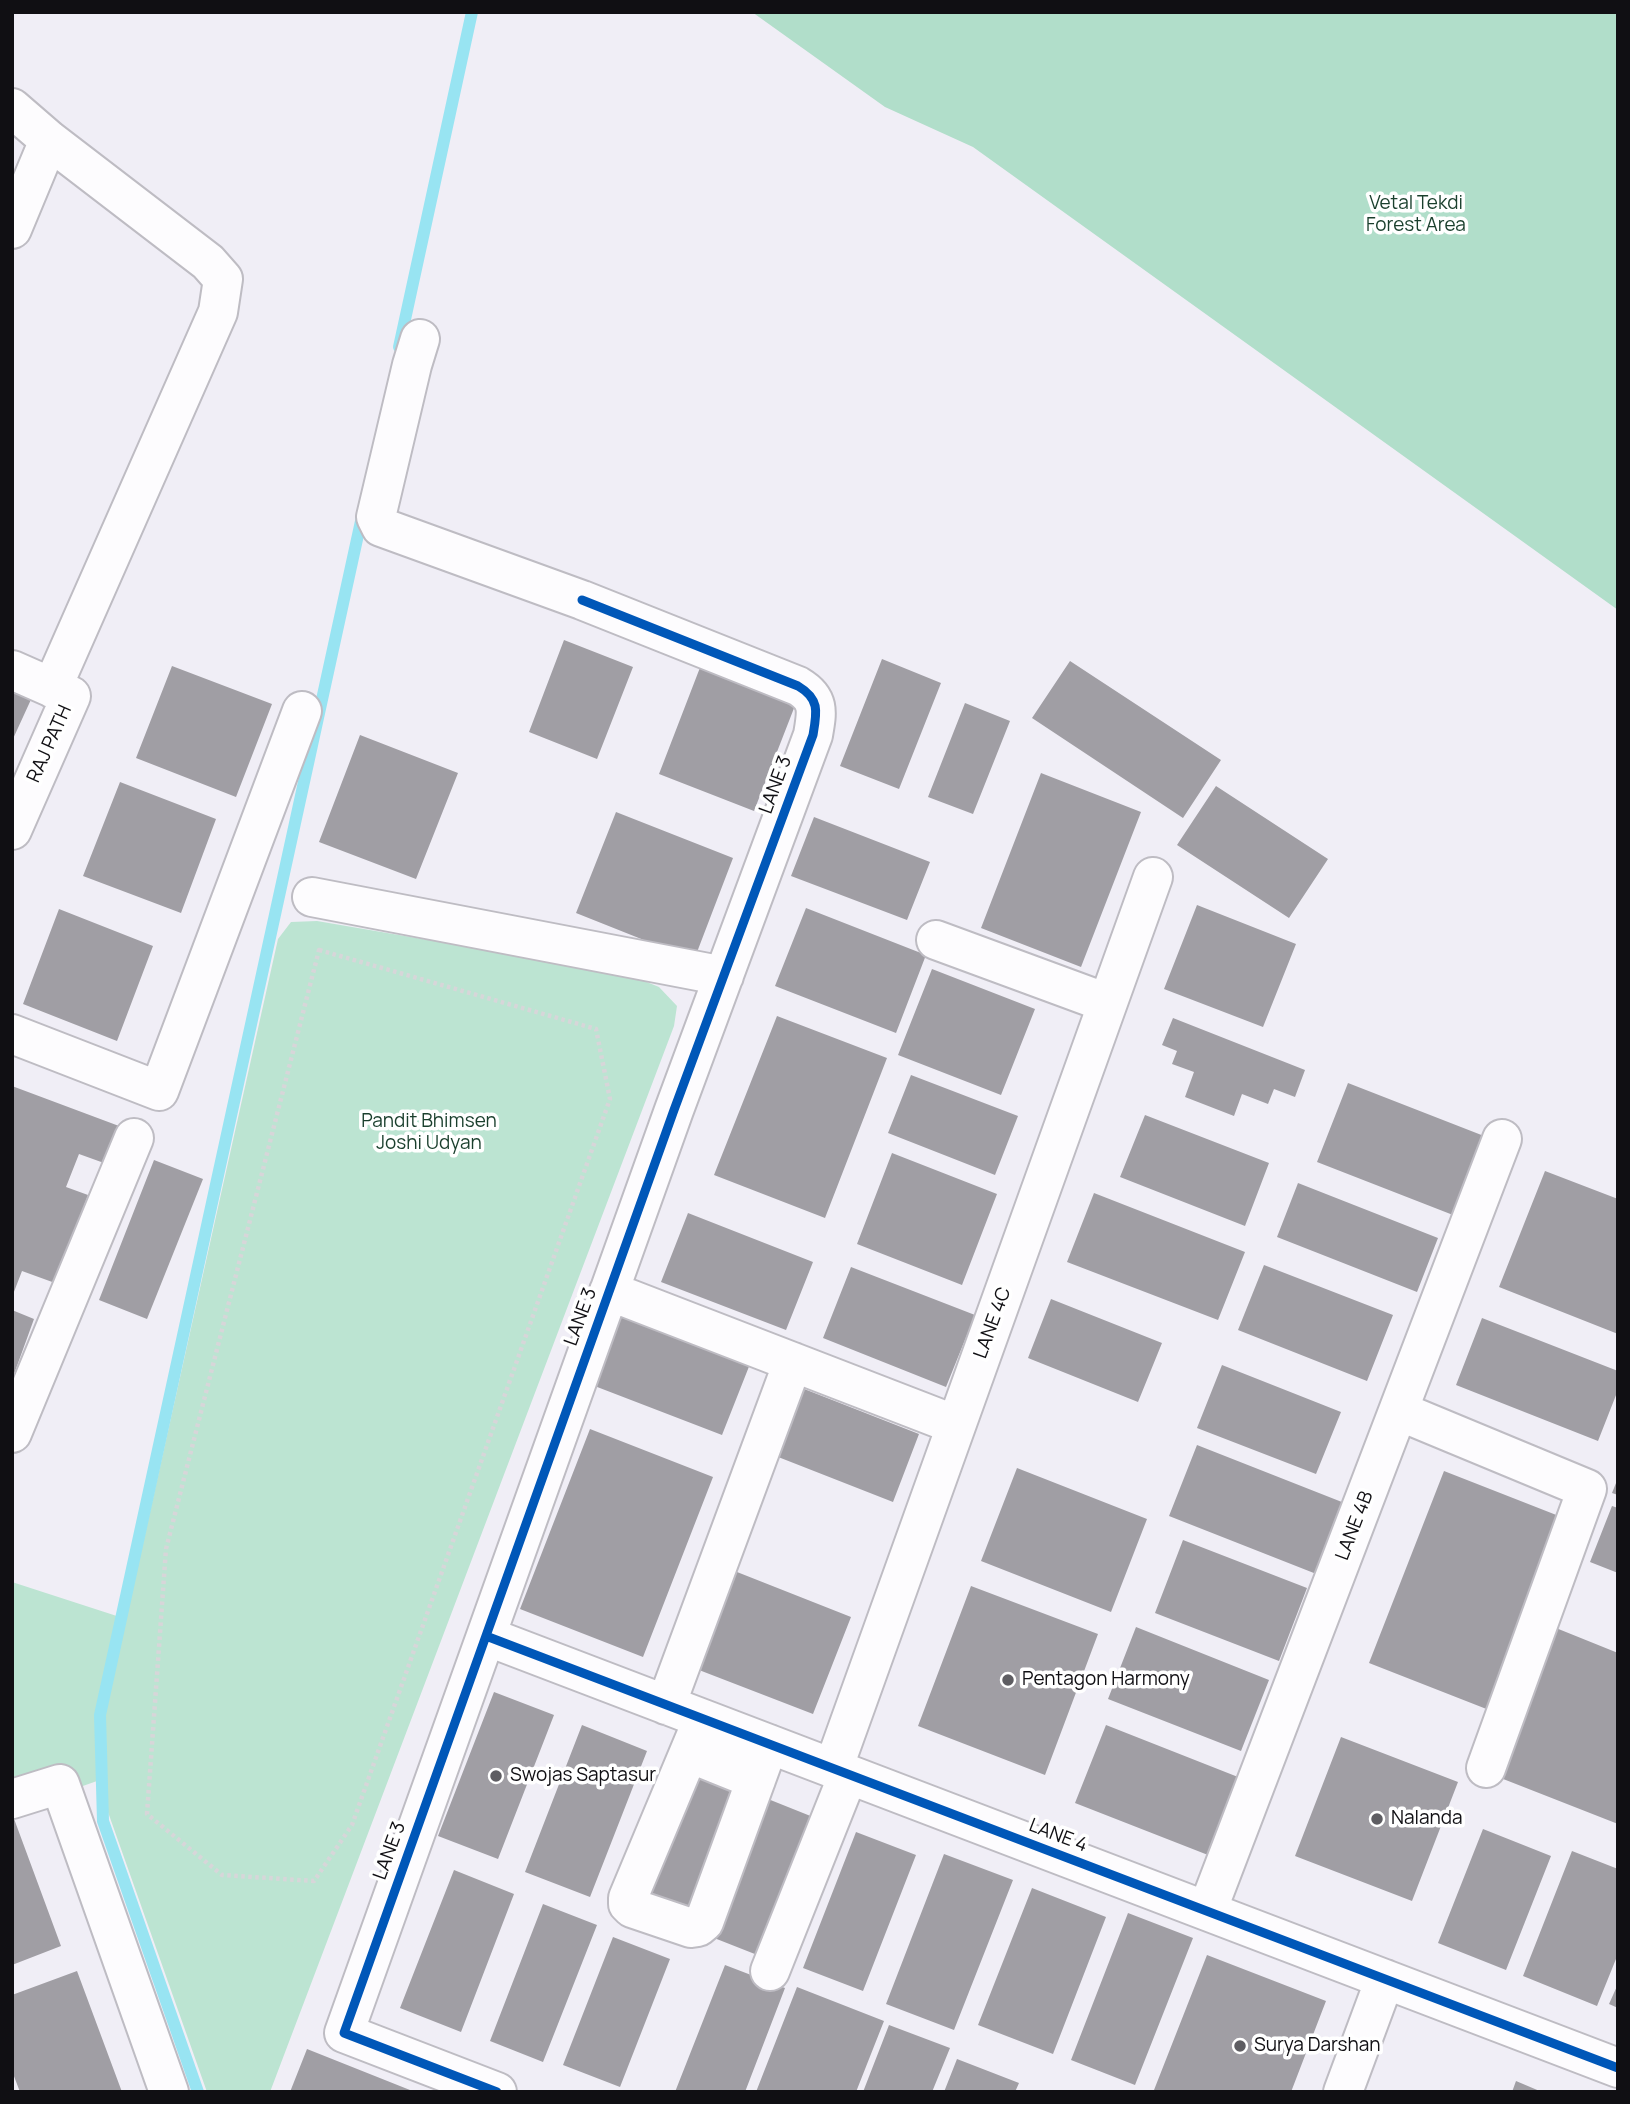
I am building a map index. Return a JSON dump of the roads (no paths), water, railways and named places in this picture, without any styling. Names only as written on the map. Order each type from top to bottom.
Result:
[{"type":"street","points":[[12,108],[49,140],[12,229]]},
{"type":"street","name":"RAJ PATH","points":[[12,830],[62,692],[218,312],[223,279],[208,262],[49,140]]},
{"type":"street","name":"LANE 3","points":[[420,339],[408,378],[376,517],[381,527],[582,600],[798,686],[807,691],[815,701],[816,718],[813,735],[609,1292],[344,2033],[497,2092]]},
{"type":"street","points":[[12,670],[62,692]]},
{"type":"street","points":[[12,1034],[159,1091],[302,711]]},
{"type":"street","name":"LANE 4C","points":[[770,1971],[841,1772],[956,1425],[1153,877]]},
{"type":"street","points":[[312,897],[724,976]]},
{"type":"street","points":[[936,940],[1107,1003]]},
{"type":"street","points":[[12,1433],[134,1138]]},
{"type":"street","name":"LANE 4B","points":[[1207,1912],[1502,1139]]},
{"type":"street","points":[[609,1292],[956,1425]]},
{"type":"street","points":[[666,1705],[793,1362]]},
{"type":"street","points":[[1399,1412],[1587,1489],[1486,1768]]},
{"type":"street","name":"LANE 4","points":[[486,1636],[666,1705],[696,1736],[769,1744],[1618,2068]]},
{"type":"street","points":[[757,1780],[696,1736],[628,1898],[628,1904],[632,1908],[691,1928],[704,1922],[757,1780],[769,1744]]},
{"type":"street","points":[[12,1799],[60,1784],[169,2092]]},
{"type":"street","points":[[1343,2092],[1385,1979]]},
{"type":"waterway","points":[[399,347],[472,12]]},
{"type":"waterway","points":[[198,2092],[103,1821],[100,1715],[363,512]]},
{"type":"place","name":"Pentagon Harmony","points":[[1008,1680]]},
{"type":"place","name":"Swojas Saptasur","points":[[496,1776]]},
{"type":"place","name":"Nalanda","points":[[1377,1819]]},
{"type":"place","name":"Surya Darshan","points":[[1240,2046]]},
{"type":"park label","name":"Vetal Tekdi Forest Area","points":[[1416,215]]},
{"type":"park label","name":"Pandit Bhimsen Joshi Udyan","points":[[429,1133]]}]
